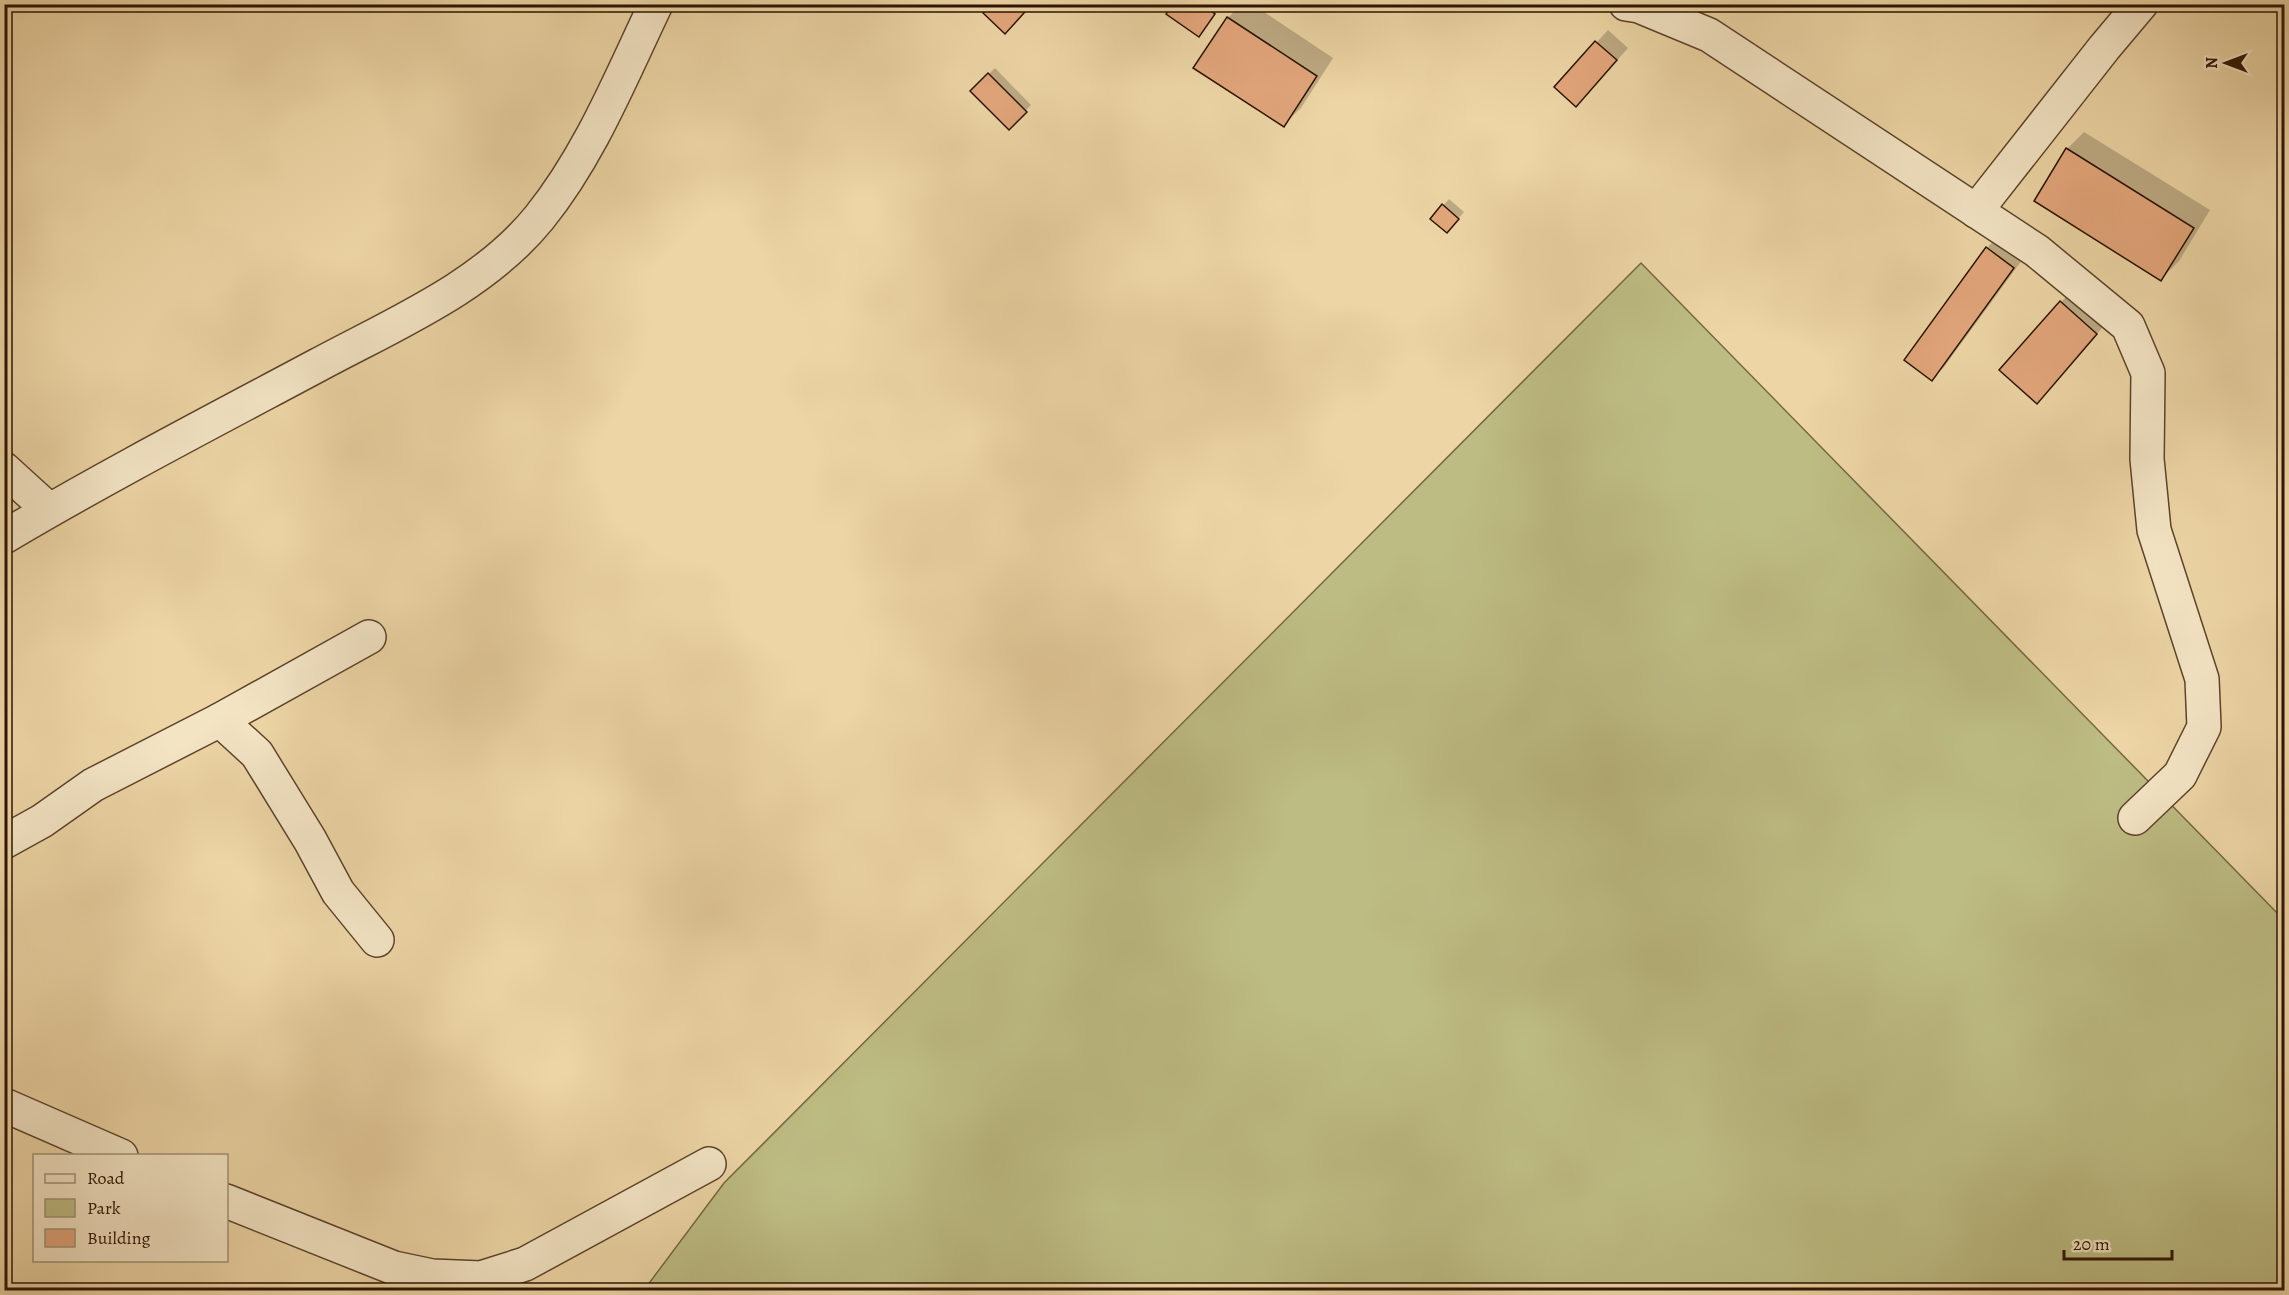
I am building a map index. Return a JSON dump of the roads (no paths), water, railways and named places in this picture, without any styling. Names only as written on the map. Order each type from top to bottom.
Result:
[{"type":"street","points":[[4,537],[49,510],[446,296],[504,253],[538,219],[577,166],[656,4]]},
{"type":"street","points":[[1626,4],[1639,6],[1709,34],[2037,251],[2128,326],[2148,373],[2146,459],[2154,530],[2202,679],[2204,727],[2180,775],[2135,818]]},
{"type":"street","points":[[1976,211],[2141,4]]},
{"type":"street","points":[[4,469],[49,510]]},
{"type":"street","points":[[4,842],[42,821],[93,785],[220,720],[369,637]]},
{"type":"street","points":[[220,720],[257,754],[310,840],[338,892],[377,940]]},
{"type":"street","points":[[4,1106],[119,1154]]},
{"type":"street","points":[[228,1202],[394,1268],[432,1276],[481,1278],[525,1264],[709,1164]]}]
